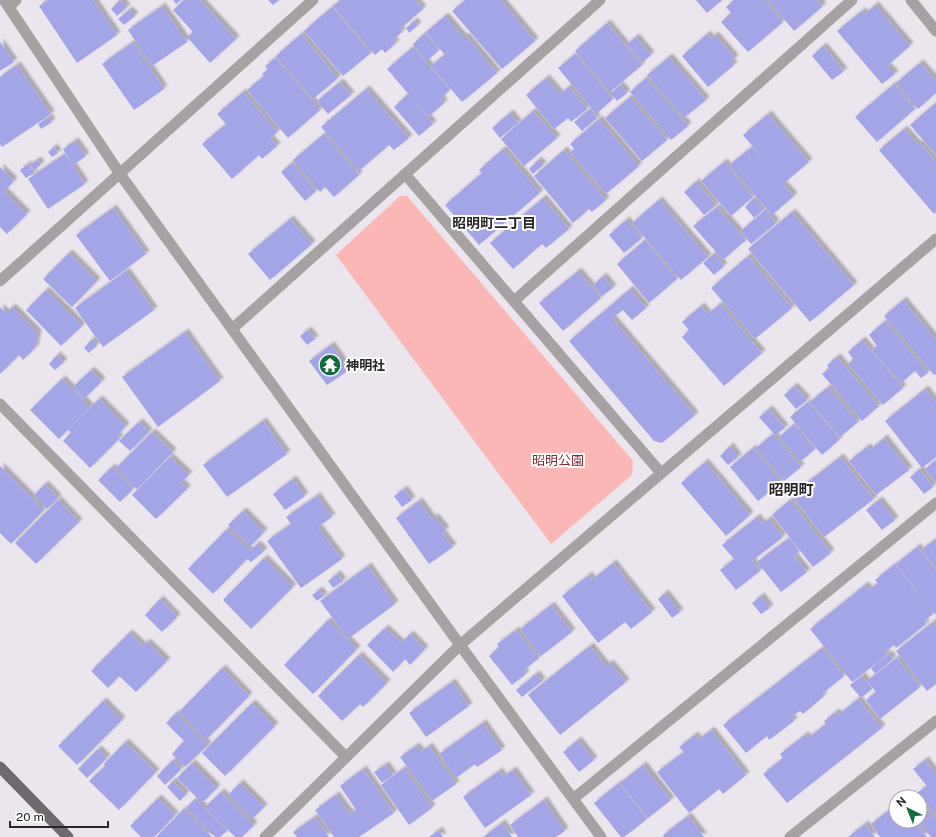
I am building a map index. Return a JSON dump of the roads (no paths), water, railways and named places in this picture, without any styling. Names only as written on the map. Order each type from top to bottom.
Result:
[{"type":"main road","points":[[0,767],[68,837]]},
{"type":"street","points":[[0,281],[313,0]]},
{"type":"street","points":[[232,329],[600,0]]},
{"type":"street","points":[[514,301],[852,0]]},
{"type":"street","points":[[911,0],[936,31]]},
{"type":"street","points":[[9,2],[120,174],[460,645],[601,837]]},
{"type":"street","points":[[405,174],[661,473]]},
{"type":"street","points":[[265,837],[460,645],[936,240]]},
{"type":"street","points":[[0,404],[346,757]]},
{"type":"street","points":[[573,799],[936,503]]},
{"type":"street","points":[[790,837],[936,721]]},
{"type":"place","name":"神明社","points":[[330,365]]},
{"type":"district","name":"昭明町二丁目","points":[[494,223]]},
{"type":"district","name":"昭明町","points":[[791,490]]},
{"type":"park label","name":"昭明公園","points":[[558,460]]}]
